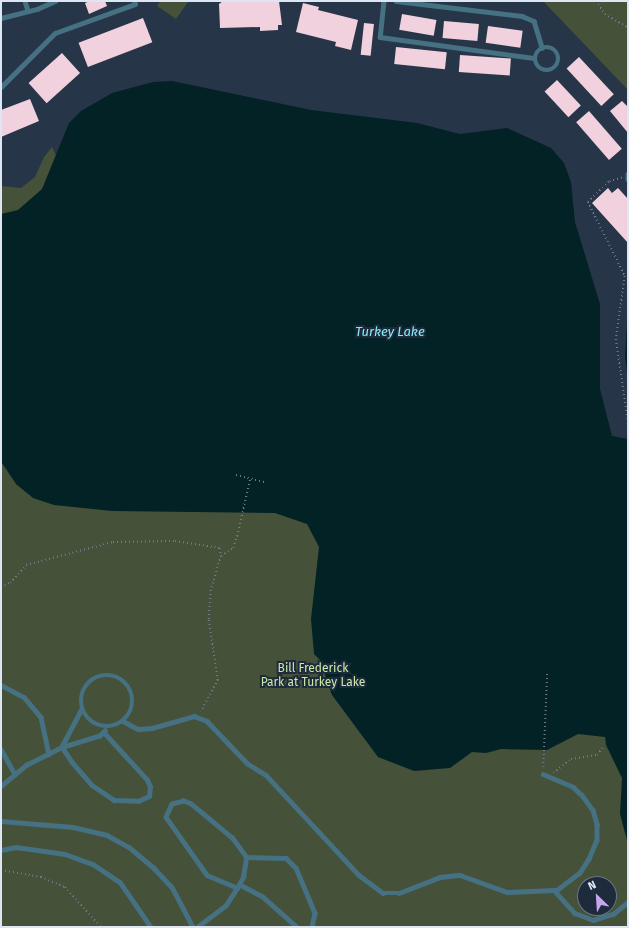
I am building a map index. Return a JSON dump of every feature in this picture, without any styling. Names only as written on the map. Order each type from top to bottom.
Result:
[{"type":"lane","points":[[25,1],[28,11]]},
{"type":"lane","points":[[1,18],[28,11],[55,1]]},
{"type":"lane","points":[[1,87],[55,33],[135,4],[134,1]]},
{"type":"lane","points":[[384,1],[380,37],[534,58]]},
{"type":"lane","points":[[396,1],[522,16],[534,21],[542,48]]},
{"type":"lane","points":[[534,58],[542,48]]},
{"type":"lane","points":[[534,58],[536,66],[542,71],[556,68],[558,54],[552,48],[542,48]]},
{"type":"lane","points":[[62,747],[82,709],[85,686],[93,679],[112,676],[124,681],[132,694],[133,702],[123,721],[105,727],[88,720],[82,709]]},
{"type":"lane","points":[[1,685],[24,697],[41,717],[49,754]]},
{"type":"lane","points":[[123,721],[130,727],[152,728],[194,716],[207,721],[248,764],[266,774],[359,875],[383,893],[399,893],[440,877],[460,875],[507,892],[556,892],[580,873],[589,860],[597,840],[597,824],[593,810],[582,795],[573,787],[543,774]]},
{"type":"lane","points":[[104,733],[105,727]]},
{"type":"lane","points":[[62,747],[92,785],[114,800],[138,801],[149,796],[150,787],[147,780],[104,733]]},
{"type":"lane","points":[[1,786],[15,774],[62,747],[104,733]]},
{"type":"lane","points":[[1,749],[15,774]]},
{"type":"lane","points":[[246,857],[232,838],[191,804],[184,801],[172,804],[166,811],[172,828],[207,875],[262,896],[297,927]]},
{"type":"lane","points":[[1,821],[73,827],[107,835],[129,847],[172,887],[193,927]]},
{"type":"lane","points":[[1,850],[16,847],[65,854],[93,864],[120,882],[151,927]]},
{"type":"lane","points":[[197,927],[213,918],[226,905],[238,886],[246,857]]},
{"type":"lane","points":[[246,857],[286,858],[296,868],[315,913],[312,927]]},
{"type":"lane","points":[[556,892],[575,913],[593,920],[612,914],[628,902]]},
{"type":"path","points":[[596,1],[605,14],[628,28]]},
{"type":"path","points":[[627,176],[609,182],[588,202],[625,276],[616,339],[628,420]]},
{"type":"path","points":[[236,475],[267,483]]},
{"type":"path","points":[[221,556],[233,548],[250,478]]},
{"type":"path","points":[[1,587],[10,583],[26,565],[113,542],[175,541],[220,548],[221,556],[211,590],[208,620],[218,680],[198,717]]},
{"type":"path","points":[[547,673],[541,752],[543,774],[552,773],[571,759],[597,755],[603,747]]},
{"type":"path","points":[[1,870],[41,878],[65,887],[101,927]]},
{"type":"green space","points":[[160,1],[188,2],[176,19],[157,6]]},
{"type":"green space","points":[[543,1],[628,1],[628,90]]},
{"type":"green space","name":"Bill Frederick Park at Turkey Lake","points":[[52,147],[200,452],[432,343],[628,748],[628,927],[1,927],[1,186],[21,188],[35,177],[44,157]]},
{"type":"water","name":"Turkey Lake","points":[[172,81],[311,110],[417,123],[460,134],[507,128],[551,148],[564,163],[571,182],[575,222],[600,304],[600,389],[612,436],[628,439],[628,844],[620,814],[622,778],[606,745],[605,737],[578,734],[547,750],[501,749],[486,753],[472,752],[450,768],[414,771],[378,757],[332,695],[320,660],[314,654],[311,619],[319,547],[307,524],[275,513],[112,511],[54,505],[33,498],[16,484],[2,463],[1,214],[18,210],[42,189],[69,123],[81,111],[112,93],[153,82]]},
{"type":"water","points":[[628,305],[628,380],[625,357]]},
{"type":"building","points":[[90,1],[105,1],[107,6],[89,14],[85,3]]},
{"type":"building","points":[[223,1],[279,1],[282,25],[278,25],[278,30],[260,31],[260,27],[220,28],[219,4]]},
{"type":"building","points":[[303,3],[319,7],[318,10],[358,20],[351,50],[335,46],[336,42],[296,32]]},
{"type":"building","points":[[402,14],[436,20],[434,36],[399,30]]},
{"type":"building","points":[[143,18],[152,42],[88,67],[79,43]]},
{"type":"building","points":[[444,21],[479,24],[477,41],[443,38]]},
{"type":"building","points":[[364,23],[374,24],[371,56],[361,55]]},
{"type":"building","points":[[488,26],[523,31],[520,48],[486,43]]},
{"type":"building","points":[[396,47],[447,52],[445,69],[394,64]]},
{"type":"building","points":[[62,53],[80,73],[47,103],[29,83]]},
{"type":"building","points":[[460,55],[511,59],[510,76],[459,72]]},
{"type":"building","points":[[579,57],[614,94],[601,106],[567,69]]},
{"type":"building","points":[[557,80],[581,106],[568,117],[545,92]]},
{"type":"building","points":[[30,99],[39,121],[1,137],[1,110]]},
{"type":"building","points":[[622,101],[628,107],[628,133],[610,111]]},
{"type":"building","points":[[589,111],[622,149],[609,160],[576,122]]},
{"type":"building","points":[[608,188],[612,193],[618,188],[628,199],[628,243],[592,203]]}]
